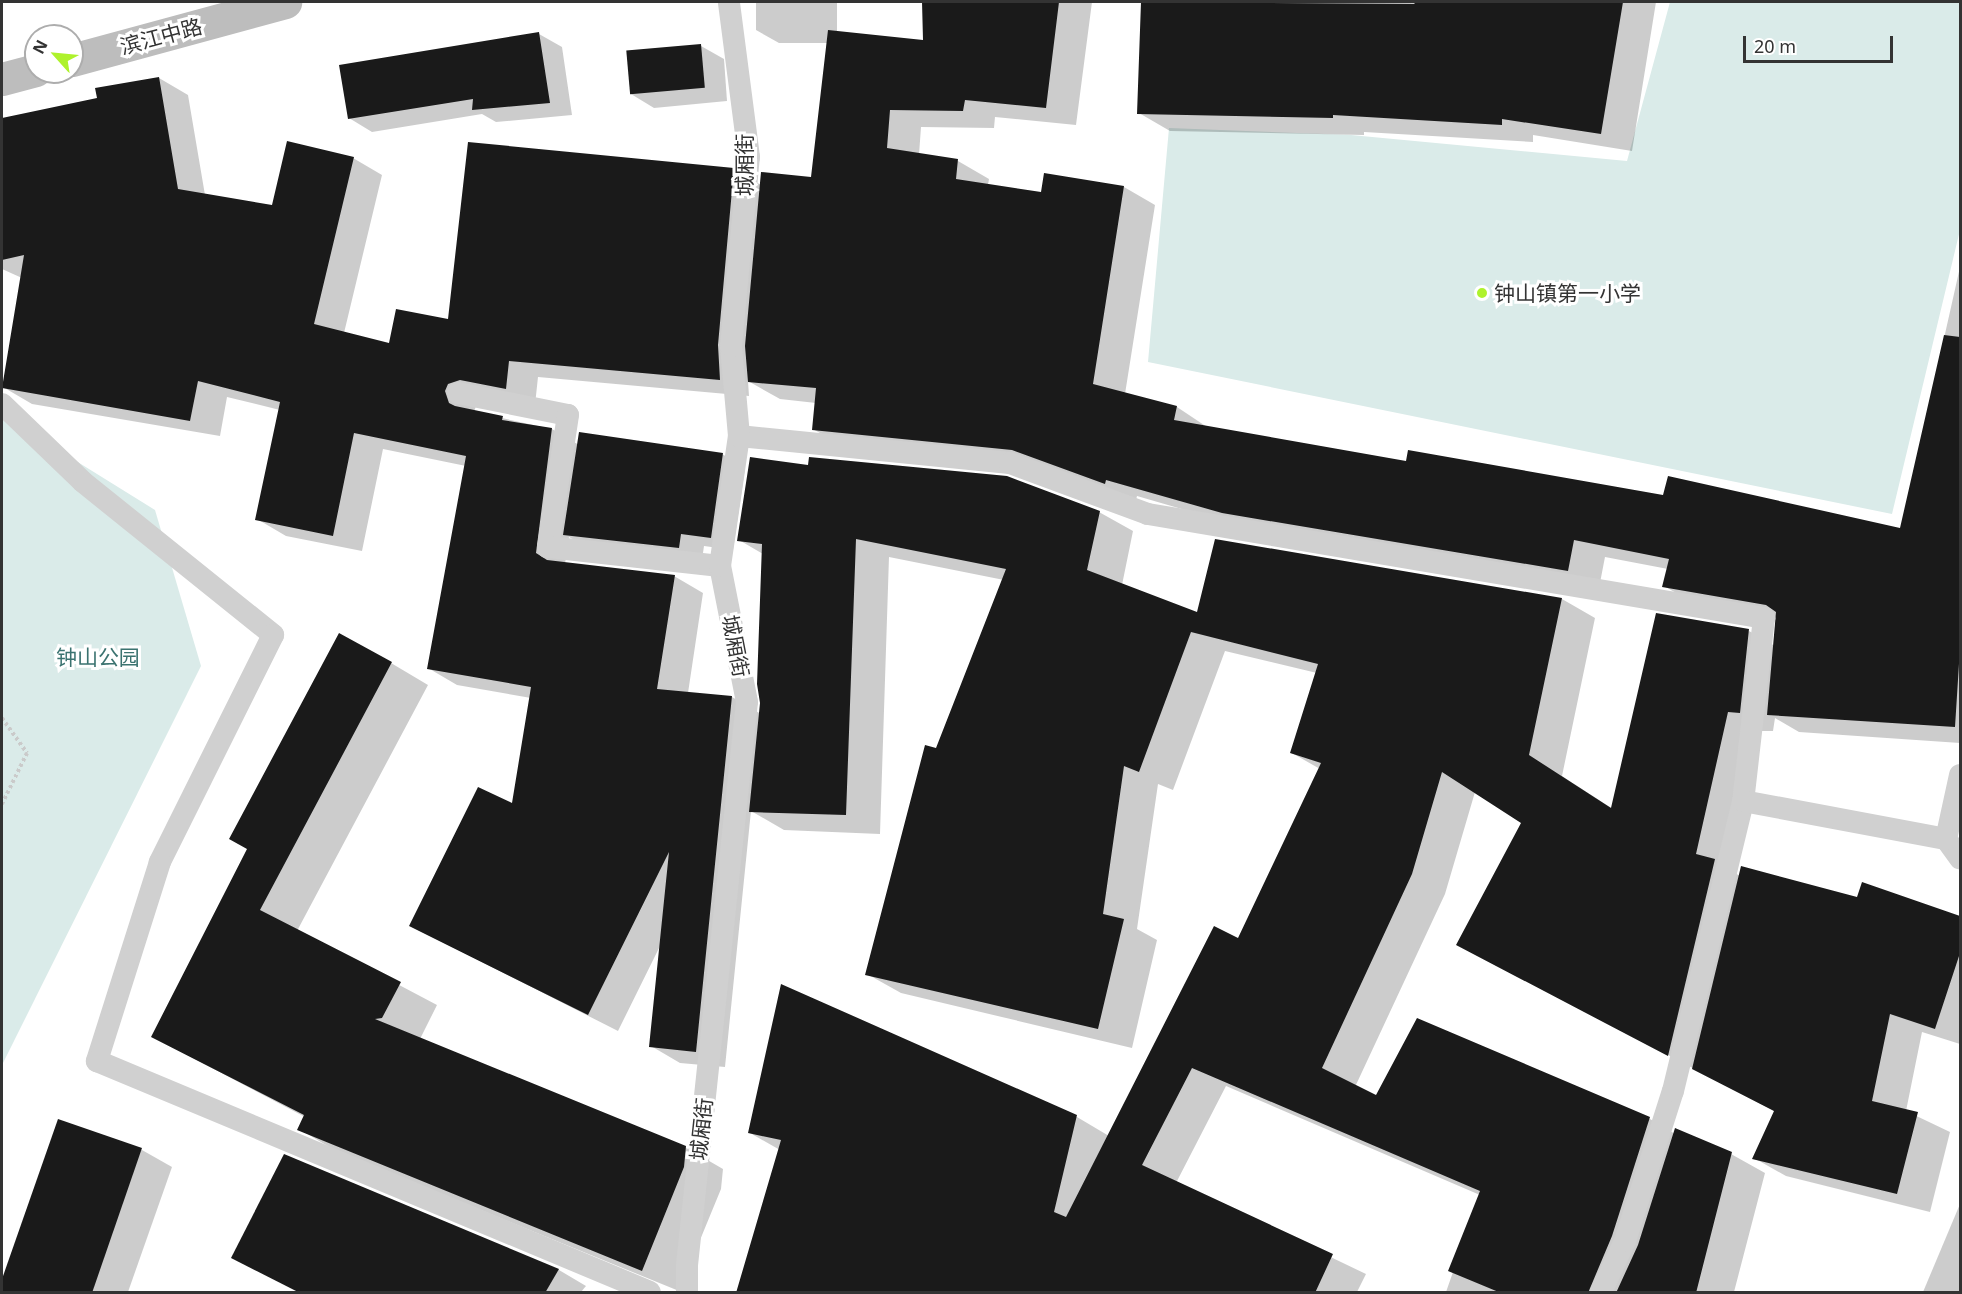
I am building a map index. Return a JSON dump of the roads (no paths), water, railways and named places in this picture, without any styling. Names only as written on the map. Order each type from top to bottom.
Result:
[{"type":"street","name":"滨江中路","points":[[84,57],[285,2]]},
{"type":"street","points":[[2,79],[24,73]]},
{"type":"lane","name":"城厢街","points":[[687,1293],[687,1265],[747,702],[720,566],[739,436],[730,346],[749,157],[729,2]]},
{"type":"lane","points":[[458,393],[568,415],[548,547],[720,566]]},
{"type":"lane","points":[[2,404],[83,482],[273,634],[160,862],[98,1061],[650,1293]]},
{"type":"lane","points":[[739,436],[1010,463],[1148,514],[1764,618],[1743,801],[1673,1091],[1625,1241],[1601,1293]]},
{"type":"lane","points":[[1946,839],[1960,775]]},
{"type":"lane","points":[[1743,801],[1946,839],[1960,858]]},
{"type":"place","name":"钟山镇第一小学","points":[[1482,293]]},
{"type":"park label","name":"钟山公园","points":[[98,657]]}]
